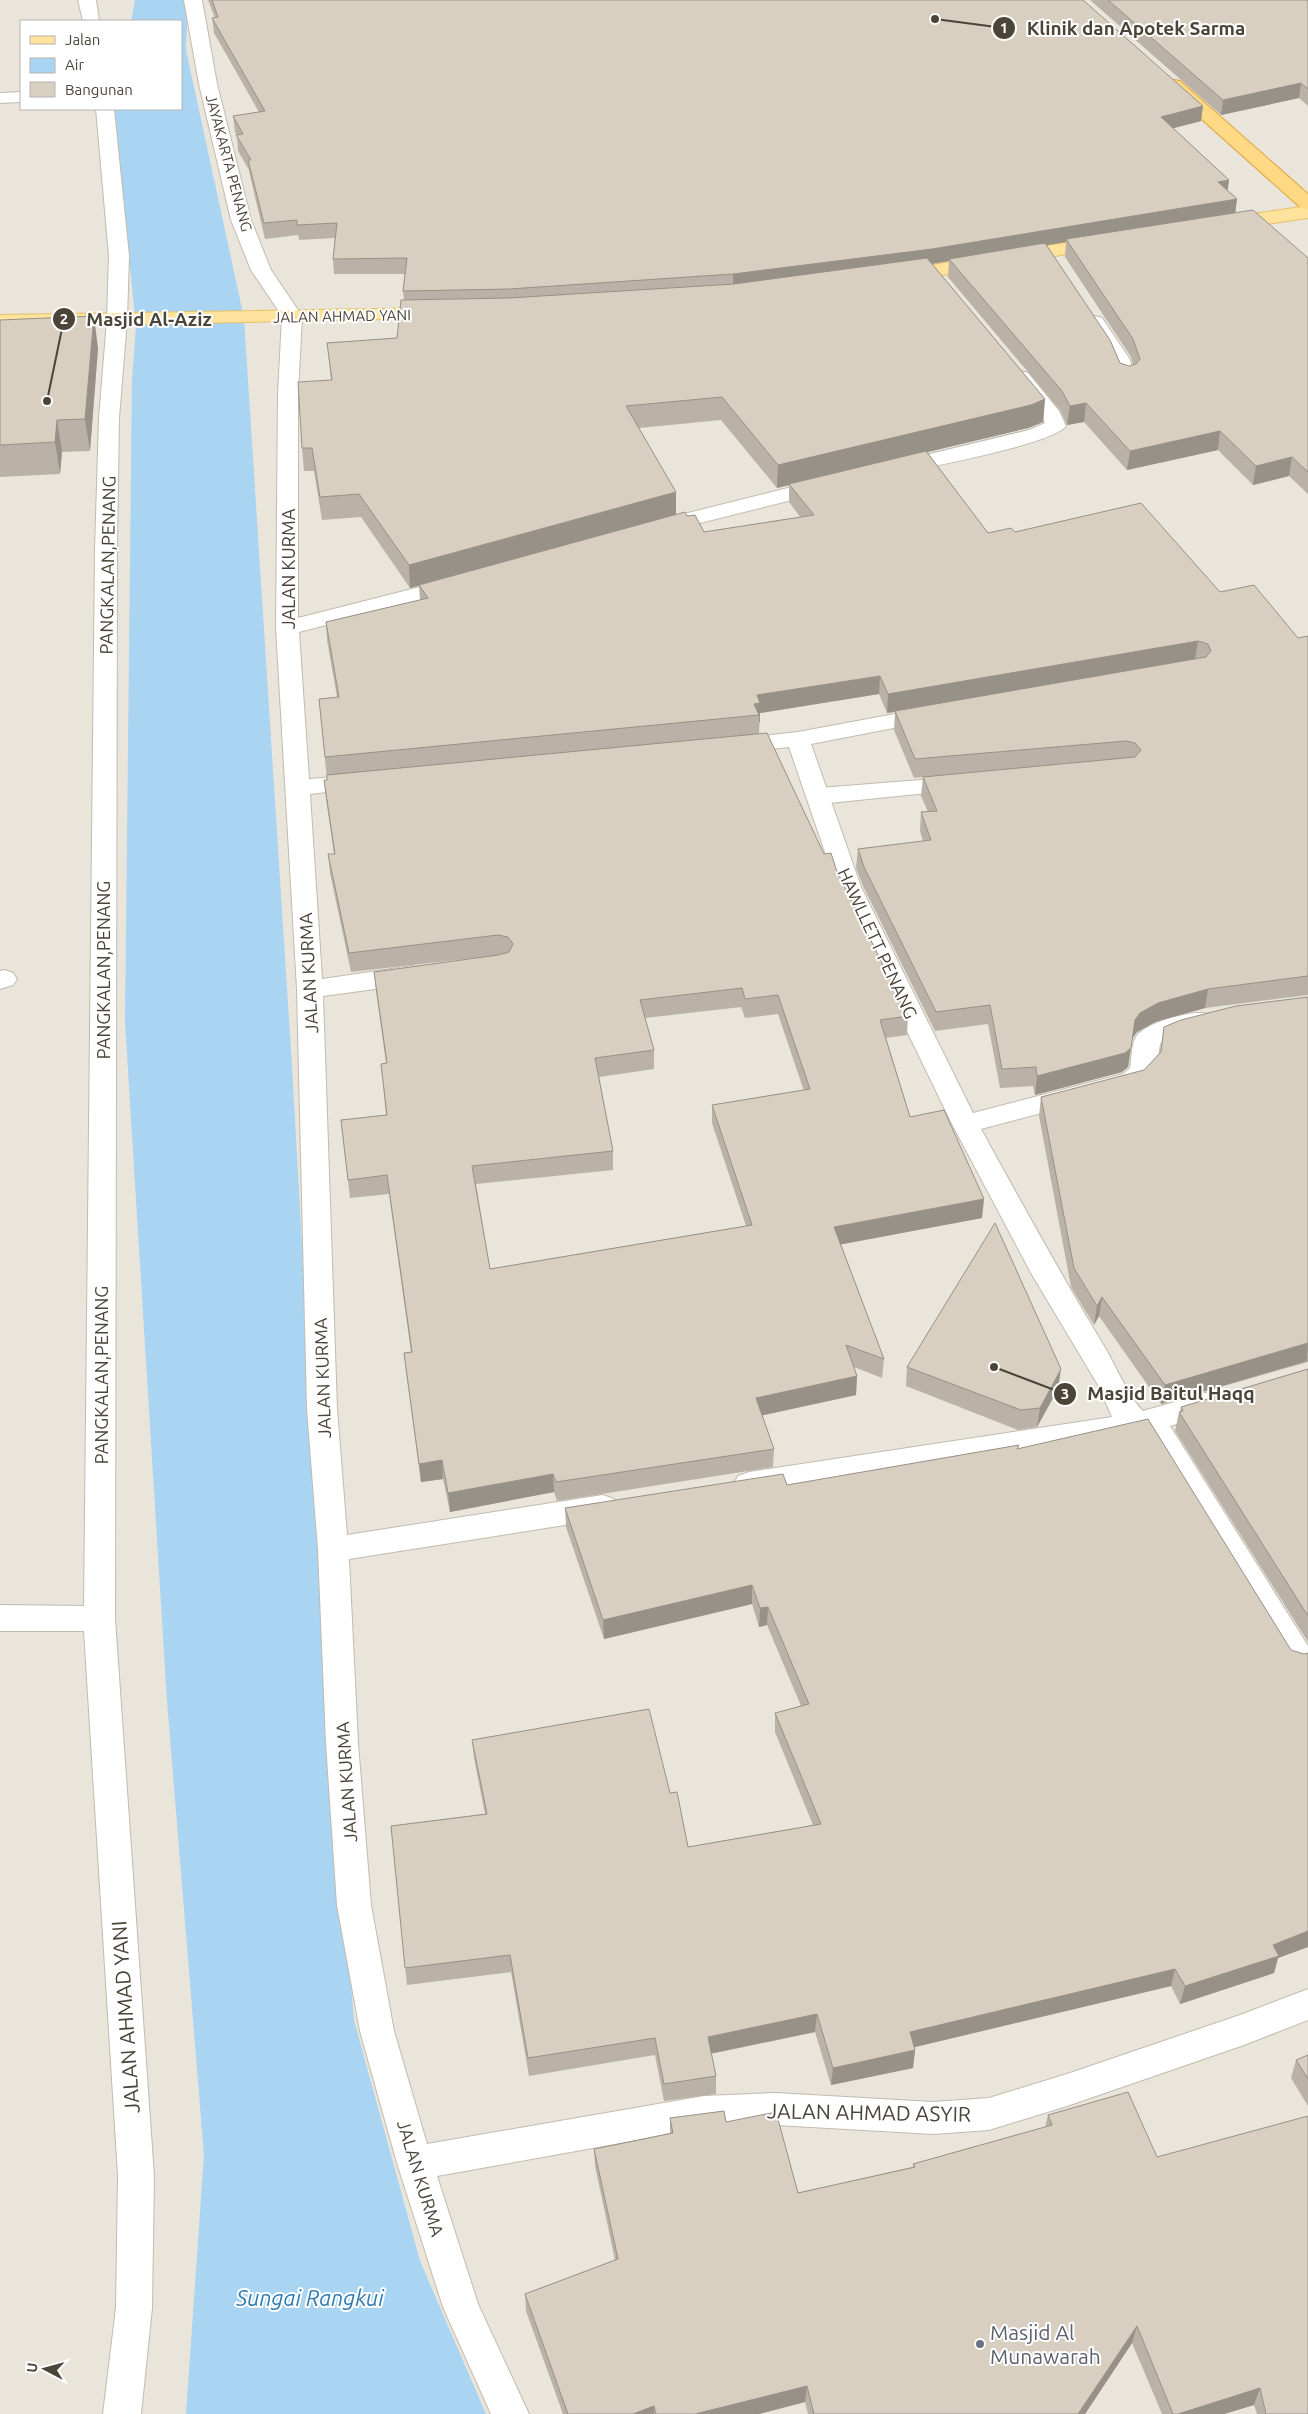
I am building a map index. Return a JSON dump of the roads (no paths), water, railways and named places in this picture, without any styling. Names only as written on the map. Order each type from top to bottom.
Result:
[{"type":"highway","points":[[1159,72],[1308,204]]},
{"type":"main road","points":[[1203,227],[1308,212]]},
{"type":"main road","points":[[882,279],[937,279],[1054,260],[1116,240]]},
{"type":"main road","name":"JALAN AHMAD YANI","points":[[0,321],[451,314]]},
{"type":"street","points":[[87,0],[91,20]]},
{"type":"street","name":"JAYAKARTA PENANG","points":[[193,0],[208,84],[241,220],[280,316]]},
{"type":"street","points":[[0,98],[20,97]]},
{"type":"street","name":"PANGKALAN,PENANG","points":[[99,1619],[109,418],[125,320],[105,110]]},
{"type":"street","points":[[1086,309],[1119,358],[1126,376]]},
{"type":"street","name":"JALAN KURMA","points":[[280,316],[288,394],[287,628],[310,989],[322,1409],[333,1549],[342,1743],[354,1905],[377,2031],[415,2163],[460,2307],[510,2414]]},
{"type":"street","points":[[875,473],[1036,435],[1056,426],[1052,415],[1009,363]]},
{"type":"street","points":[[640,533],[846,480]]},
{"type":"street","points":[[287,628],[477,579]]},
{"type":"street","points":[[709,749],[798,739],[951,710]]},
{"type":"street","name":"HAWLLETT PENANG","points":[[798,739],[849,887],[965,1124],[1045,1273],[1111,1384],[1122,1408],[1145,1422],[1298,1658]]},
{"type":"street","points":[[296,788],[384,780]]},
{"type":"street","points":[[819,796],[976,782]]},
{"type":"street","points":[[310,989],[433,972]]},
{"type":"street","points":[[965,1124],[1132,1081],[1143,1071],[1147,1040],[1163,1030],[1204,1018],[1223,1016]]},
{"type":"street","points":[[726,1488],[1145,1422],[1234,1396]]},
{"type":"street","points":[[333,1549],[627,1503]]},
{"type":"street","points":[[0,1618],[99,1619]]},
{"type":"street","name":"JALAN AHMAD YANI","points":[[99,1619],[136,2176],[134,2308],[122,2414]]},
{"type":"street","name":"JALAN AHMAD ASYIR","points":[[415,2163],[704,2112],[776,2109],[933,2118],[989,2114],[1067,2090],[1244,2029],[1308,2004]]},
{"type":"water","name":"Sungai Rangkui","points":[[135,0],[188,0],[186,50],[244,318],[292,1066],[328,1711],[354,2020],[420,2261],[486,2414],[186,2414],[204,2155],[167,1701],[125,1022],[132,379],[136,326],[114,111],[182,110],[182,20],[131,20]]},
{"type":"place","name":"Klinik dan Apotek Sarma","points":[[935,19]]},
{"type":"place","name":"Masjid Al-Aziz","points":[[47,401]]},
{"type":"place","name":"Masjid Baitul Haqq","points":[[994,1367]]},
{"type":"place","name":"Masjid Al Munawarah","points":[[980,2344]]}]
